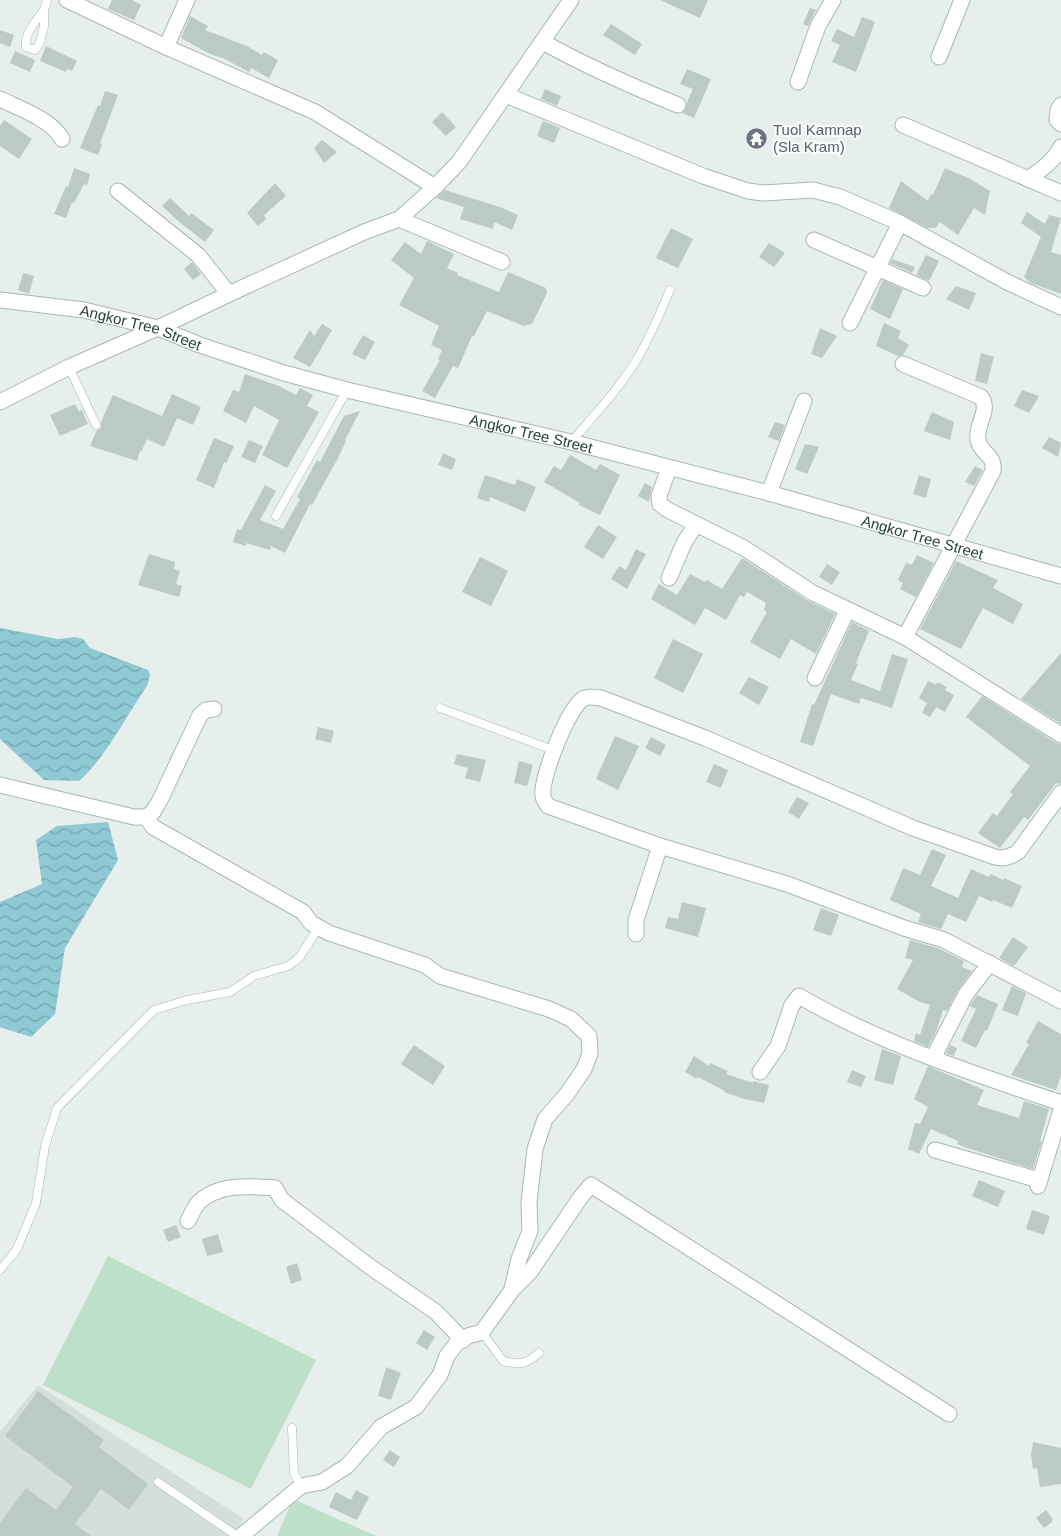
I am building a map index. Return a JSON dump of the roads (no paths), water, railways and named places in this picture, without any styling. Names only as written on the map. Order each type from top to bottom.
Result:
[{"type":"street","points":[[67,0],[166,47],[315,112],[435,187]]},
{"type":"street","points":[[166,47],[187,0]]},
{"type":"street","points":[[0,402],[69,367],[158,328],[364,232],[399,220],[459,162],[572,0]]},
{"type":"street","points":[[798,82],[818,26],[833,0]]},
{"type":"street","points":[[939,57],[962,0]]},
{"type":"street","points":[[543,42],[603,73],[678,105]]},
{"type":"street","points":[[506,95],[703,176],[748,191],[763,193],[813,190],[840,197],[900,224],[1014,286],[1061,307]]},
{"type":"street","points":[[0,99],[36,116],[62,139]]},
{"type":"street","points":[[1061,105],[1057,115],[1057,120],[1061,124]]},
{"type":"street","points":[[903,125],[1061,193]]},
{"type":"street","points":[[1028,179],[1047,166],[1056,157],[1061,147]]},
{"type":"street","points":[[118,191],[198,255],[229,294]]},
{"type":"street","points":[[399,220],[502,262]]},
{"type":"street","points":[[850,324],[900,224]]},
{"type":"street","points":[[814,240],[923,288]]},
{"type":"street","name":"Angkor Tree Street","points":[[0,300],[84,310],[158,328],[200,345],[284,373],[347,390],[571,442],[770,494],[1061,576]]},
{"type":"street","points":[[903,364],[973,393],[984,400],[984,414],[978,433],[978,440],[982,450],[992,458],[993,464],[992,471],[954,546],[905,637]]},
{"type":"street","points":[[770,494],[804,401]]},
{"type":"street","points":[[669,468],[659,496],[660,504],[668,510],[744,548],[813,593],[847,611],[905,637],[1061,735]]},
{"type":"street","points":[[669,578],[684,543],[696,524]]},
{"type":"street","points":[[816,678],[847,611]]},
{"type":"street","points":[[1061,793],[1056,810],[1018,852],[1002,859],[913,828],[705,738],[601,698],[585,698],[576,705],[553,750],[545,777],[543,796],[548,806],[660,846],[787,884],[904,928],[944,940],[1061,1002]]},
{"type":"street","points":[[0,785],[134,817],[146,817],[153,812],[160,800],[200,715],[206,710],[214,709]]},
{"type":"street","points":[[146,817],[154,826],[303,912],[311,923],[329,934],[425,965],[440,976],[549,1009],[571,1019],[589,1036],[590,1054],[584,1069],[567,1094],[545,1119],[535,1149],[529,1202],[530,1231],[519,1259],[512,1290]]},
{"type":"street","points":[[636,934],[636,920],[660,846]]},
{"type":"street","points":[[933,1058],[966,994],[990,963]]},
{"type":"street","points":[[760,1072],[778,1046],[792,1005],[799,996],[845,1022],[933,1058],[1061,1103]]},
{"type":"street","points":[[935,1150],[1039,1183],[1061,1110]]},
{"type":"street","points":[[241,1536],[301,1486],[322,1482],[347,1466],[381,1427],[416,1407],[440,1375],[451,1350],[456,1344],[482,1332],[512,1290],[530,1272],[580,1198],[591,1185],[949,1414]]},
{"type":"street","points":[[188,1221],[198,1203],[219,1190],[242,1186],[275,1188],[282,1200],[369,1266],[436,1312],[463,1340]]},
{"type":"lane","points":[[44,10],[47,0]]},
{"type":"lane","points":[[571,442],[608,400],[634,364],[650,335],[670,290]]},
{"type":"lane","points":[[69,367],[96,425]]},
{"type":"lane","points":[[276,516],[347,390]]},
{"type":"lane","points":[[440,708],[553,750]]},
{"type":"lane","points":[[0,1270],[17,1249],[36,1203],[45,1146],[57,1108],[154,1010],[187,1000],[230,992],[254,976],[288,966],[299,958],[318,927]]},
{"type":"lane","points":[[482,1332],[503,1361],[517,1364],[528,1362],[538,1354]]},
{"type":"lane","points":[[292,1428],[294,1473],[301,1486]]},
{"type":"lane","points":[[158,1482],[237,1536]]},
{"type":"water","points":[[0,628],[58,639],[75,637],[83,639],[90,648],[148,670],[150,675],[147,686],[107,749],[89,772],[79,781],[44,780],[0,739]]},
{"type":"water","points":[[108,822],[118,860],[65,948],[55,1014],[31,1037],[0,1027],[0,902],[42,884],[36,840],[57,826]]},
{"type":"place","name":"Tuol Kamnap (Sla Kram)","points":[[757,138]]}]
